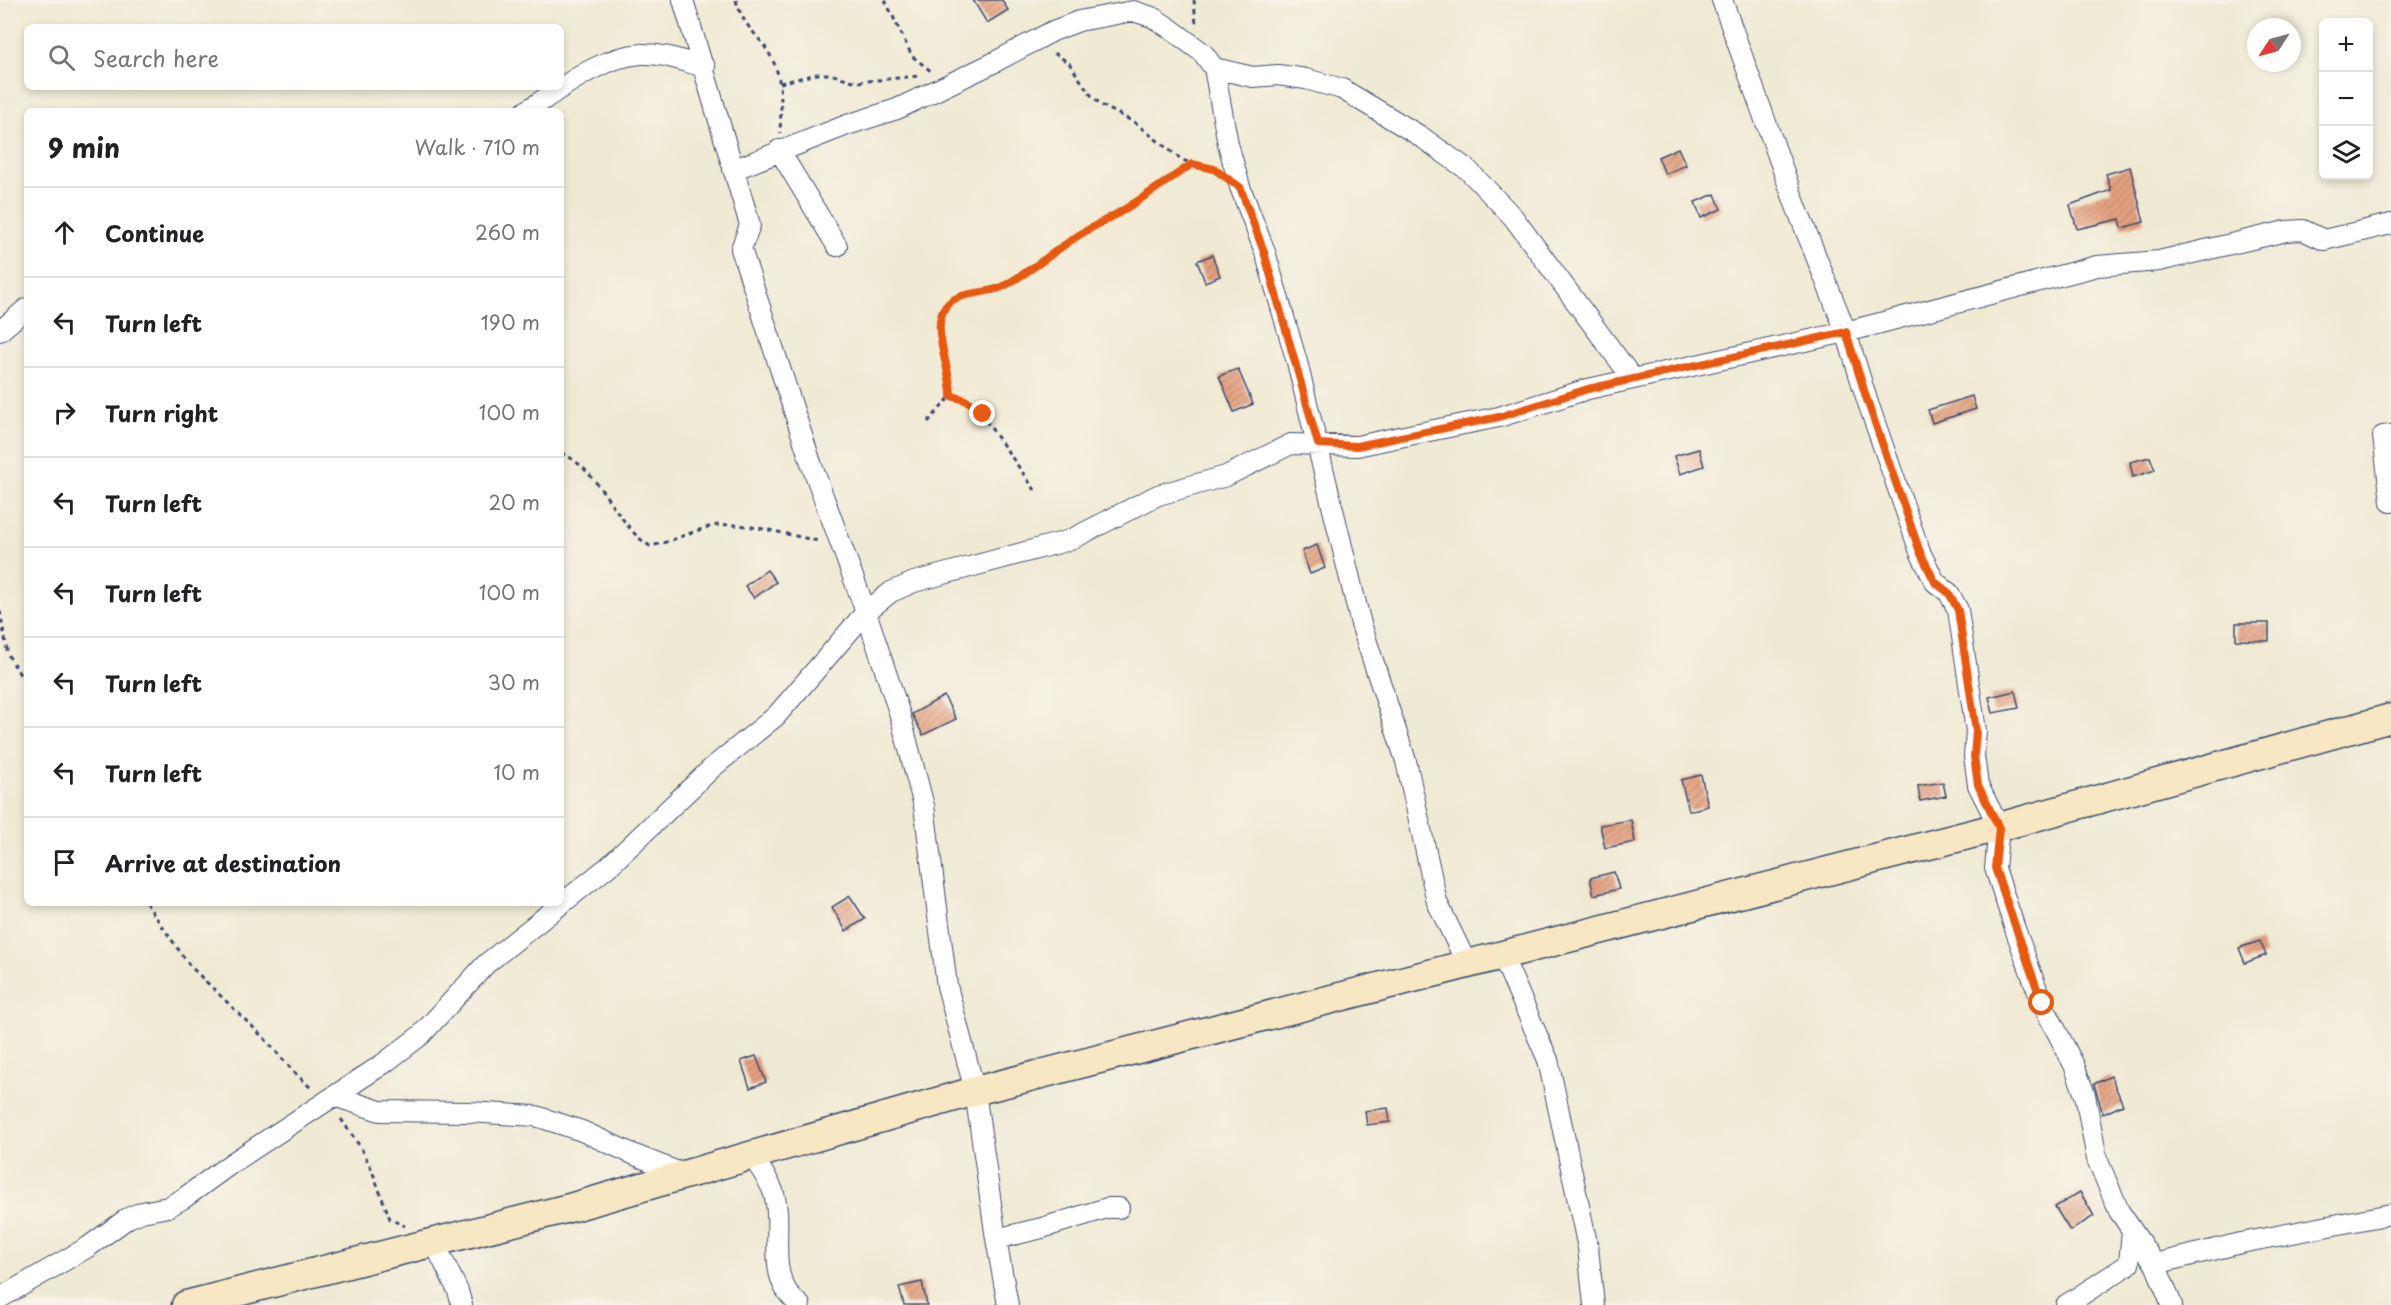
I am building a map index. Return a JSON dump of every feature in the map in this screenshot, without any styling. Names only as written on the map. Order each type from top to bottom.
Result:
[{"type":"main road","points":[[198,1303],[573,1207],[975,1091],[1999,828],[2391,718]]},
{"type":"street","points":[[683,0],[705,67],[750,225],[741,249],[812,466],[866,612],[900,715],[924,806],[948,986],[975,1091],[996,1239],[1008,1305]]},
{"type":"street","points":[[733,170],[779,150],[897,109],[1053,31],[1078,21],[1133,11],[1155,0]]},
{"type":"street","points":[[1722,0],[1796,206],[1846,332],[1920,552],[1935,582],[1949,593],[1958,610],[1976,731],[1974,756],[1978,785],[1999,828],[1995,868],[2015,929],[2042,1003],[2074,1065],[2081,1085],[2097,1159],[2119,1211],[2155,1264],[2172,1305]]},
{"type":"street","points":[[1133,11],[1152,17],[1187,39],[1203,53],[1214,68],[1228,144],[1240,187],[1264,252],[1318,444],[1361,624],[1406,761],[1437,902],[1467,964]]},
{"type":"street","points":[[564,88],[598,68],[640,54],[659,55],[705,67]]},
{"type":"street","points":[[1214,68],[1253,77],[1278,75],[1306,79],[1342,89],[1420,136],[1468,170],[1513,217],[1633,379]]},
{"type":"street","points":[[531,108],[561,90]]},
{"type":"street","points":[[779,150],[837,246]]},
{"type":"street","points":[[564,902],[609,866],[721,760],[776,716],[866,612],[891,592],[914,582],[1070,540],[1158,495],[1226,476],[1291,444],[1357,446],[1499,417],[1588,389],[1846,332],[1938,306],[2097,267],[2159,261],[2286,231],[2303,230],[2324,240],[2391,224]]},
{"type":"street","points":[[0,331],[24,311]]},
{"type":"street","points":[[2391,435],[2383,436],[2391,502]]},
{"type":"street","points":[[0,1298],[88,1247],[128,1218],[142,1212],[168,1208],[232,1163],[384,1064],[421,1035],[486,964],[559,906]]},
{"type":"street","points":[[1502,955],[1548,1060],[1588,1248],[1594,1305]]},
{"type":"street","points":[[330,1099],[380,1111],[468,1112],[536,1116],[582,1131],[683,1174]]},
{"type":"street","points":[[752,1154],[772,1190],[776,1214],[776,1251],[782,1284],[800,1305]]},
{"type":"street","points":[[996,1239],[1107,1208],[1119,1208]]},
{"type":"street","points":[[2155,1264],[2241,1243],[2391,1214]]},
{"type":"street","points":[[2066,1305],[2129,1264],[2132,1230]]},
{"type":"street","points":[[429,1245],[458,1291],[462,1305]]},
{"type":"path","points":[[736,0],[743,21],[770,55],[780,83],[779,150]]},
{"type":"path","points":[[885,0],[912,56],[933,73]]},
{"type":"path","points":[[1024,46],[1061,56],[1101,105],[1134,122],[1182,160],[1214,169],[1240,187]]},
{"type":"path","points":[[780,83],[817,74],[830,74],[857,82],[911,78],[940,72]]},
{"type":"path","points":[[928,422],[951,396],[952,387],[943,359],[941,325],[941,313],[946,305],[958,296],[1001,287],[1192,164]]},
{"type":"path","points":[[951,396],[974,404],[1035,490]]},
{"type":"path","points":[[564,455],[581,467],[640,538],[650,546],[663,544],[715,525],[731,525],[840,546]]},
{"type":"path","points":[[0,610],[8,655],[24,681]]},
{"type":"path","points":[[148,906],[190,966],[265,1039],[293,1071],[330,1099],[361,1148],[390,1219],[404,1225],[429,1245]]},
{"type":"building","points":[[973,0],[1002,0],[1008,10],[987,23]]},
{"type":"building","points":[[1678,148],[1686,165],[1665,174],[1658,157]]},
{"type":"building","points":[[2130,167],[2144,222],[2122,228],[2120,219],[2077,229],[2070,205],[2111,190],[2106,174]]},
{"type":"building","points":[[1715,194],[1721,209],[1701,218],[1695,202]]},
{"type":"building","points":[[1212,255],[1220,276],[1205,282],[1197,261]]},
{"type":"building","points":[[1238,369],[1253,404],[1234,412],[1219,376]]},
{"type":"building","points":[[1972,396],[1976,409],[1932,423],[1928,410]]},
{"type":"building","points":[[1699,449],[1704,466],[1680,474],[1674,456]]},
{"type":"building","points":[[2150,457],[2155,470],[2133,477],[2130,462]]},
{"type":"building","points":[[1317,545],[1325,568],[1310,574],[1302,551]]},
{"type":"building","points":[[767,570],[776,582],[754,598],[745,586]]},
{"type":"building","points":[[2236,623],[2269,623],[2269,641],[2236,640]]},
{"type":"building","points":[[2015,691],[2019,708],[1993,713],[1989,697]]},
{"type":"building","points":[[944,696],[956,719],[923,735],[912,714]]},
{"type":"building","points":[[1701,775],[1708,806],[1689,811],[1681,780]]},
{"type":"building","points":[[1943,782],[1946,796],[1920,801],[1918,786]]},
{"type":"building","points":[[1631,820],[1635,842],[1605,848],[1600,825]]},
{"type":"building","points":[[1614,872],[1619,889],[1594,895],[1590,878]]},
{"type":"building","points":[[850,896],[865,919],[846,931],[832,907]]},
{"type":"building","points":[[2260,941],[2266,955],[2245,963],[2239,948]]},
{"type":"building","points":[[756,1056],[766,1082],[750,1088],[741,1061]]},
{"type":"building","points":[[2111,1076],[2123,1105],[2103,1114],[2094,1084]]},
{"type":"building","points":[[1388,1108],[1390,1122],[1367,1125],[1365,1111]]},
{"type":"building","points":[[2080,1192],[2094,1216],[2070,1231],[2055,1207]]},
{"type":"building","points":[[922,1282],[927,1305],[904,1305],[899,1287]]},
{"type":"route","points":[[983,414],[974,404],[951,396],[952,387],[943,359],[941,325],[941,313],[946,305],[958,296],[977,294],[1001,287],[1192,164],[1214,169],[1240,187],[1264,252],[1297,362],[1318,444],[1357,446],[1499,417],[1588,389],[1846,332],[1920,552],[1935,582],[1949,593],[1958,610],[1976,731],[1974,756],[1978,785],[1999,828],[1995,868],[2042,1003]]}]
